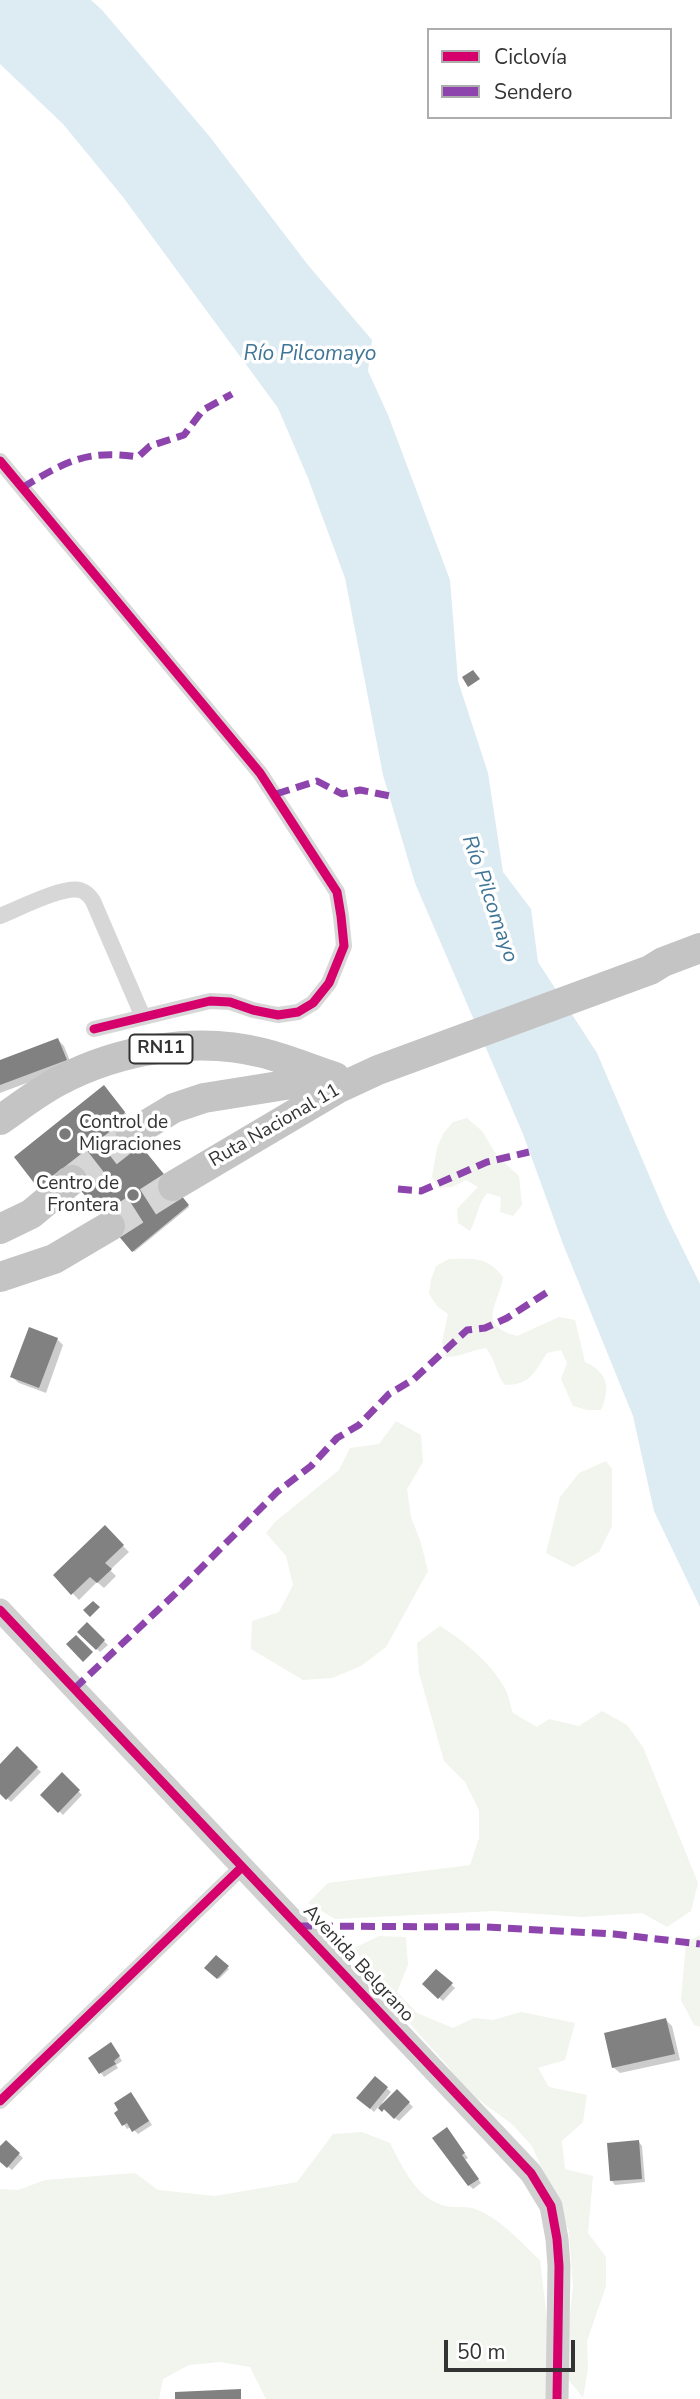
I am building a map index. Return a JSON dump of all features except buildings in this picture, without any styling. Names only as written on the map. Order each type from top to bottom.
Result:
[{"type":"highway","points":[[663,962],[700,948]]},
{"type":"highway","points":[[663,962],[700,956]]},
{"type":"highway","name":"Ruta Nacional 11","points":[[173,1186],[337,1089],[378,1070],[650,970],[663,962]]},
{"type":"highway","name":"Ruta Nacional 11","points":[[0,1120],[59,1081],[119,1057],[164,1048],[211,1045],[262,1052],[335,1077]]},
{"type":"highway","name":"Ruta Nacional 11","points":[[131,1134],[174,1108],[204,1098],[378,1070]]},
{"type":"highway","points":[[0,1229],[31,1214],[72,1180]]},
{"type":"highway","points":[[0,1277],[54,1259],[110,1226]]},
{"type":"street","points":[[0,461],[260,773],[337,892],[344,946],[329,983],[313,1003],[298,1012],[278,1015],[230,1002],[210,1001],[94,1029]]},
{"type":"street","points":[[0,916],[64,891],[79,890],[88,895],[143,1017]]},
{"type":"street","name":"Avenida Belgrano","points":[[0,1611],[531,2173],[551,2206],[557,2239],[557,2399]]},
{"type":"street","points":[[0,2101],[243,1867]]},
{"type":"shaded area","points":[[467,1118],[482,1131],[497,1156],[519,1176],[522,1205],[513,1216],[500,1212],[501,1197],[487,1193],[470,1231],[458,1223],[457,1209],[478,1187],[466,1180],[452,1187],[439,1188],[432,1177],[437,1148],[443,1134],[453,1122]]},
{"type":"shaded area","points":[[449,1259],[485,1262],[503,1277],[493,1319],[504,1331],[517,1336],[559,1317],[575,1320],[585,1362],[599,1371],[605,1382],[606,1394],[601,1410],[573,1406],[561,1379],[567,1363],[561,1350],[547,1353],[535,1372],[526,1380],[505,1385],[486,1348],[446,1357],[442,1343],[448,1314],[437,1306],[429,1294],[436,1266]]},
{"type":"shaded area","points":[[396,1421],[421,1435],[423,1462],[407,1489],[411,1517],[428,1571],[386,1647],[361,1666],[332,1678],[303,1680],[251,1649],[252,1621],[279,1612],[293,1585],[286,1556],[266,1533],[275,1522],[339,1470],[350,1448],[379,1444]]},
{"type":"shaded area","points":[[606,1461],[612,1469],[612,1526],[599,1552],[573,1567],[546,1553],[560,1497],[579,1473]]},
{"type":"shaded area","points":[[440,1626],[484,1661],[504,1687],[513,1713],[537,1727],[549,1719],[579,1726],[602,1711],[627,1725],[643,1747],[698,1883],[691,1911],[667,1927],[642,1913],[583,1917],[494,1911],[335,1919],[308,1903],[328,1883],[470,1865],[479,1838],[479,1810],[465,1782],[444,1761],[419,1673],[417,1643]]},
{"type":"shaded area","points":[[700,1935],[700,2027],[694,2025],[681,2000],[686,1943]]},
{"type":"shaded area","points":[[379,1936],[406,1937],[408,1965],[397,1992],[417,2013],[453,2028],[474,2018],[493,2020],[521,2012],[575,2023],[565,2060],[538,2068],[549,2087],[587,2095],[583,2122],[562,2141],[565,2169],[593,2176],[588,2233],[606,2257],[606,2286],[587,2341],[588,2369],[583,2398],[564,2374],[573,2286],[569,2230],[551,2206],[545,2175],[532,2146],[512,2124],[464,2089],[446,2064],[386,1997],[354,1948]]},
{"type":"shaded area","points":[[362,2132],[390,2143],[412,2181],[426,2196],[445,2206],[472,2208],[491,2217],[509,2230],[540,2260],[550,2345],[549,2399],[266,2399],[250,2367],[220,2362],[189,2365],[163,2379],[159,2399],[0,2399],[0,2189],[18,2190],[45,2180],[135,2173],[158,2190],[215,2196],[297,2182],[333,2134]]},
{"type":"water","name":"Río Pilcomayo","points":[[0,0],[91,0],[102,10],[210,137],[308,265],[372,340],[368,371],[388,415],[450,580],[458,681],[488,773],[503,872],[531,909],[538,962],[597,1053],[666,1215],[700,1284],[700,1607],[654,1511],[633,1416],[563,1244],[523,1134],[415,883],[383,775],[345,578],[308,478],[278,408],[123,197],[63,124],[0,64]]},
{"type":"tunnel","points":[[72,1180],[131,1134]]},
{"type":"tunnel","points":[[110,1226],[173,1186]]},
{"type":"marked path","points":[[22,488],[51,471],[90,456],[138,457],[150,446],[184,435],[203,410],[232,394]]},
{"type":"marked path","points":[[276,794],[317,781],[342,794],[360,790],[390,796]]},
{"type":"marked path","points":[[398,1189],[421,1191],[487,1162],[529,1152]]},
{"type":"marked path","points":[[74,1689],[176,1593],[277,1492],[311,1466],[337,1438],[359,1425],[389,1394],[414,1379],[467,1330],[485,1328],[507,1318],[549,1291]]},
{"type":"marked path","points":[[298,1926],[485,1927],[614,1934],[700,1944]]},
{"type":"cycle path","points":[[0,461],[260,773],[337,892],[341,916],[344,946],[329,983],[313,1003],[298,1012],[278,1015],[230,1002],[210,1001],[94,1029]]},
{"type":"cycle path","points":[[0,1610],[531,2173],[551,2206],[557,2239],[557,2399]]},
{"type":"cycle path","points":[[0,2101],[242,1867]]},
{"type":"place","name":"Control de Migraciones","points":[[65,1134]]},
{"type":"place","name":"Centro de Frontera","points":[[133,1195]]}]
